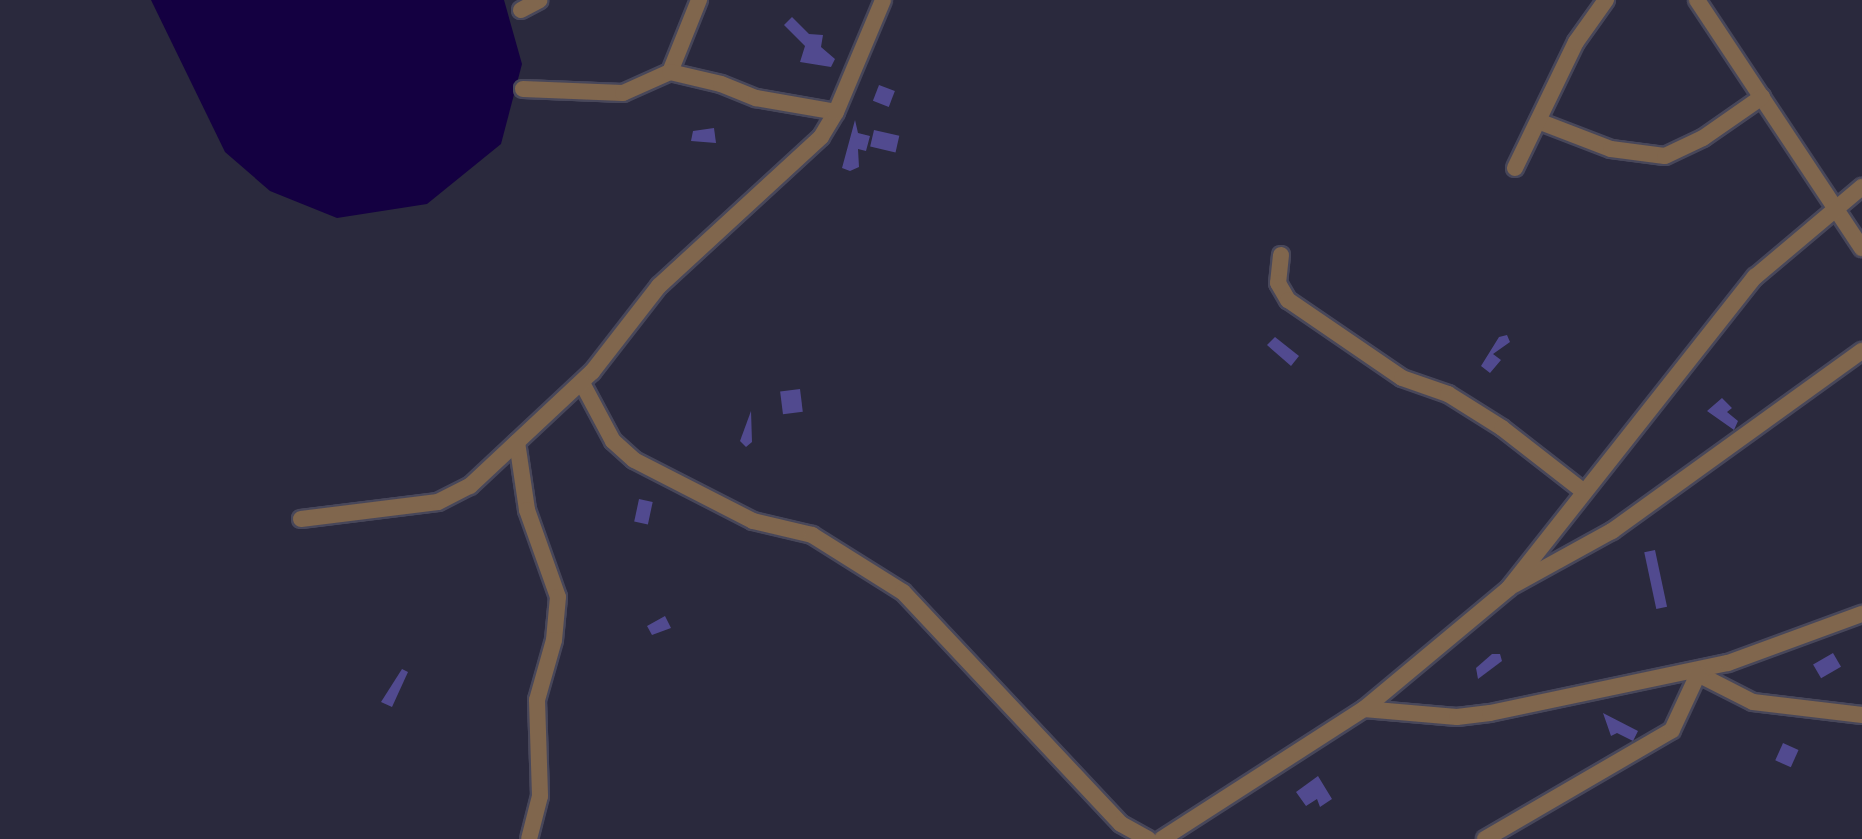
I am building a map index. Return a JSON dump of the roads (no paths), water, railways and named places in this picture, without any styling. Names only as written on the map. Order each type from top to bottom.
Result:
[{"type":"street","points":[[521,10],[540,0]]},
{"type":"street","points":[[670,72],[699,0]]},
{"type":"street","points":[[301,519],[438,502],[470,486],[582,383],[659,286],[821,136],[836,112],[883,0]]},
{"type":"street","points":[[1515,168],[1576,42],[1606,0]]},
{"type":"street","points":[[1697,0],[1862,248]]},
{"type":"street","points":[[523,89],[623,93],[670,72],[721,84],[755,98],[836,112]]},
{"type":"street","points":[[1538,121],[1611,149],[1665,156],[1703,138],[1762,97]]},
{"type":"street","points":[[1508,588],[1755,277],[1789,245],[1839,211],[1862,187]]},
{"type":"street","points":[[1281,255],[1278,283],[1288,300],[1402,378],[1448,394],[1502,428],[1583,491]]},
{"type":"street","points":[[1162,839],[1364,709],[1508,588],[1612,530],[1862,351]]},
{"type":"street","points":[[582,383],[613,441],[634,460],[753,522],[812,535],[903,592],[1121,824],[1148,839]]},
{"type":"street","points":[[517,442],[527,510],[558,597],[554,640],[537,700],[540,796],[529,839]]},
{"type":"street","points":[[1364,709],[1457,717],[1695,672],[1774,649],[1862,614]]},
{"type":"street","points":[[1695,672],[1753,702],[1862,715]]},
{"type":"street","points":[[1485,839],[1672,730],[1695,672]]}]
